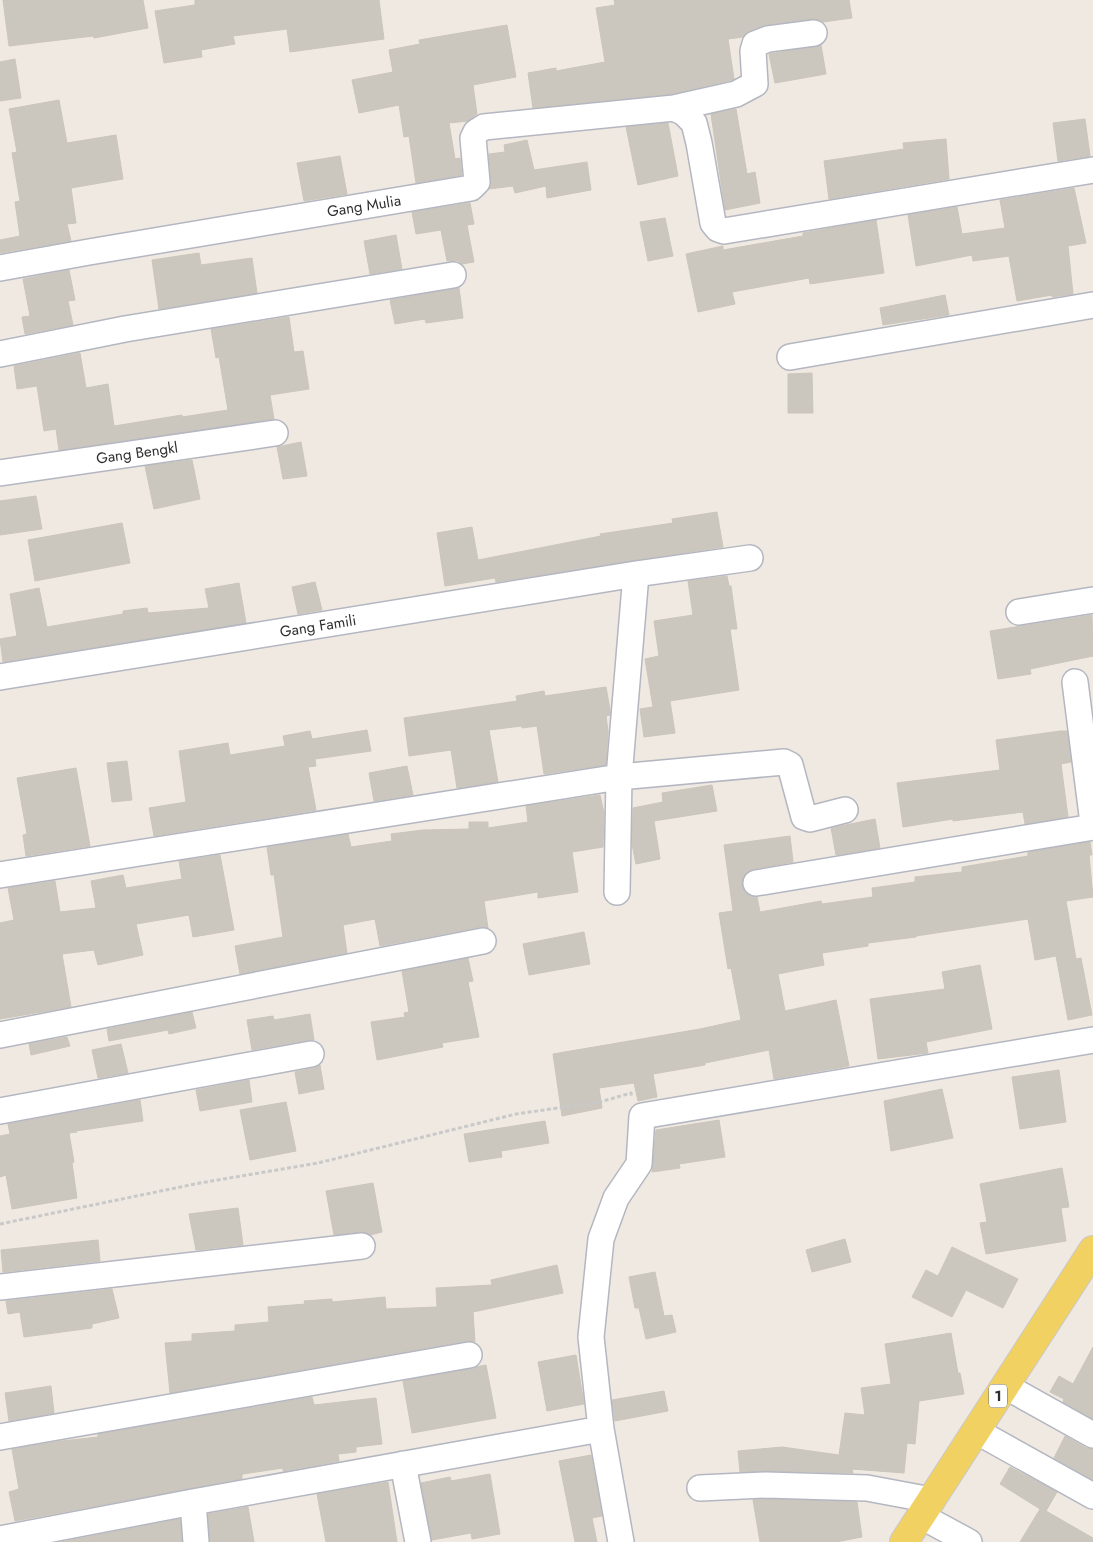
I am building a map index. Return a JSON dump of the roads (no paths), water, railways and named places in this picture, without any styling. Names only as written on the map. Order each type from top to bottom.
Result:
[{"type":"main road","name":"1","points":[[904,1542],[1005,1386],[1086,1278],[1093,1250]]},
{"type":"street","points":[[674,108],[736,94],[755,84],[753,52],[755,44],[768,39],[814,33]]},
{"type":"street","points":[[674,108],[694,123],[714,223],[718,229],[724,231],[1093,170],[1093,177]]},
{"type":"street","name":"Gang Mulia","points":[[0,268],[471,188],[477,182],[473,138],[476,132],[484,127],[674,108]]},
{"type":"street","points":[[0,354],[125,329],[453,275]]},
{"type":"street","points":[[790,357],[1093,305]]},
{"type":"street","name":"Gang Bengkl","points":[[0,473],[275,433]]},
{"type":"street","name":"Gang Famili","points":[[0,677],[636,574],[750,558]]},
{"type":"street","points":[[617,892],[619,777],[636,574]]},
{"type":"street","points":[[1019,612],[1093,600]]},
{"type":"street","points":[[1074,682],[1093,823]]},
{"type":"street","points":[[0,875],[619,777],[784,762],[790,765],[804,817],[810,819],[845,810]]},
{"type":"street","points":[[756,882],[1093,827]]},
{"type":"street","points":[[0,1035],[484,941]]},
{"type":"street","points":[[621,1542],[601,1429],[591,1337],[601,1240],[616,1198],[638,1164],[642,1116],[1093,1040]]},
{"type":"street","points":[[0,1111],[311,1054]]},
{"type":"street","points":[[0,1287],[362,1246]]},
{"type":"street","points":[[0,1437],[469,1355]]},
{"type":"street","points":[[1005,1386],[1093,1435]]},
{"type":"street","points":[[0,1539],[193,1502],[601,1429]]},
{"type":"street","points":[[976,1431],[1093,1496]]},
{"type":"street","points":[[403,1464],[418,1542]]},
{"type":"street","points":[[700,1488],[766,1485],[867,1488],[926,1508],[969,1542]]},
{"type":"street","points":[[193,1502],[196,1542]]}]
